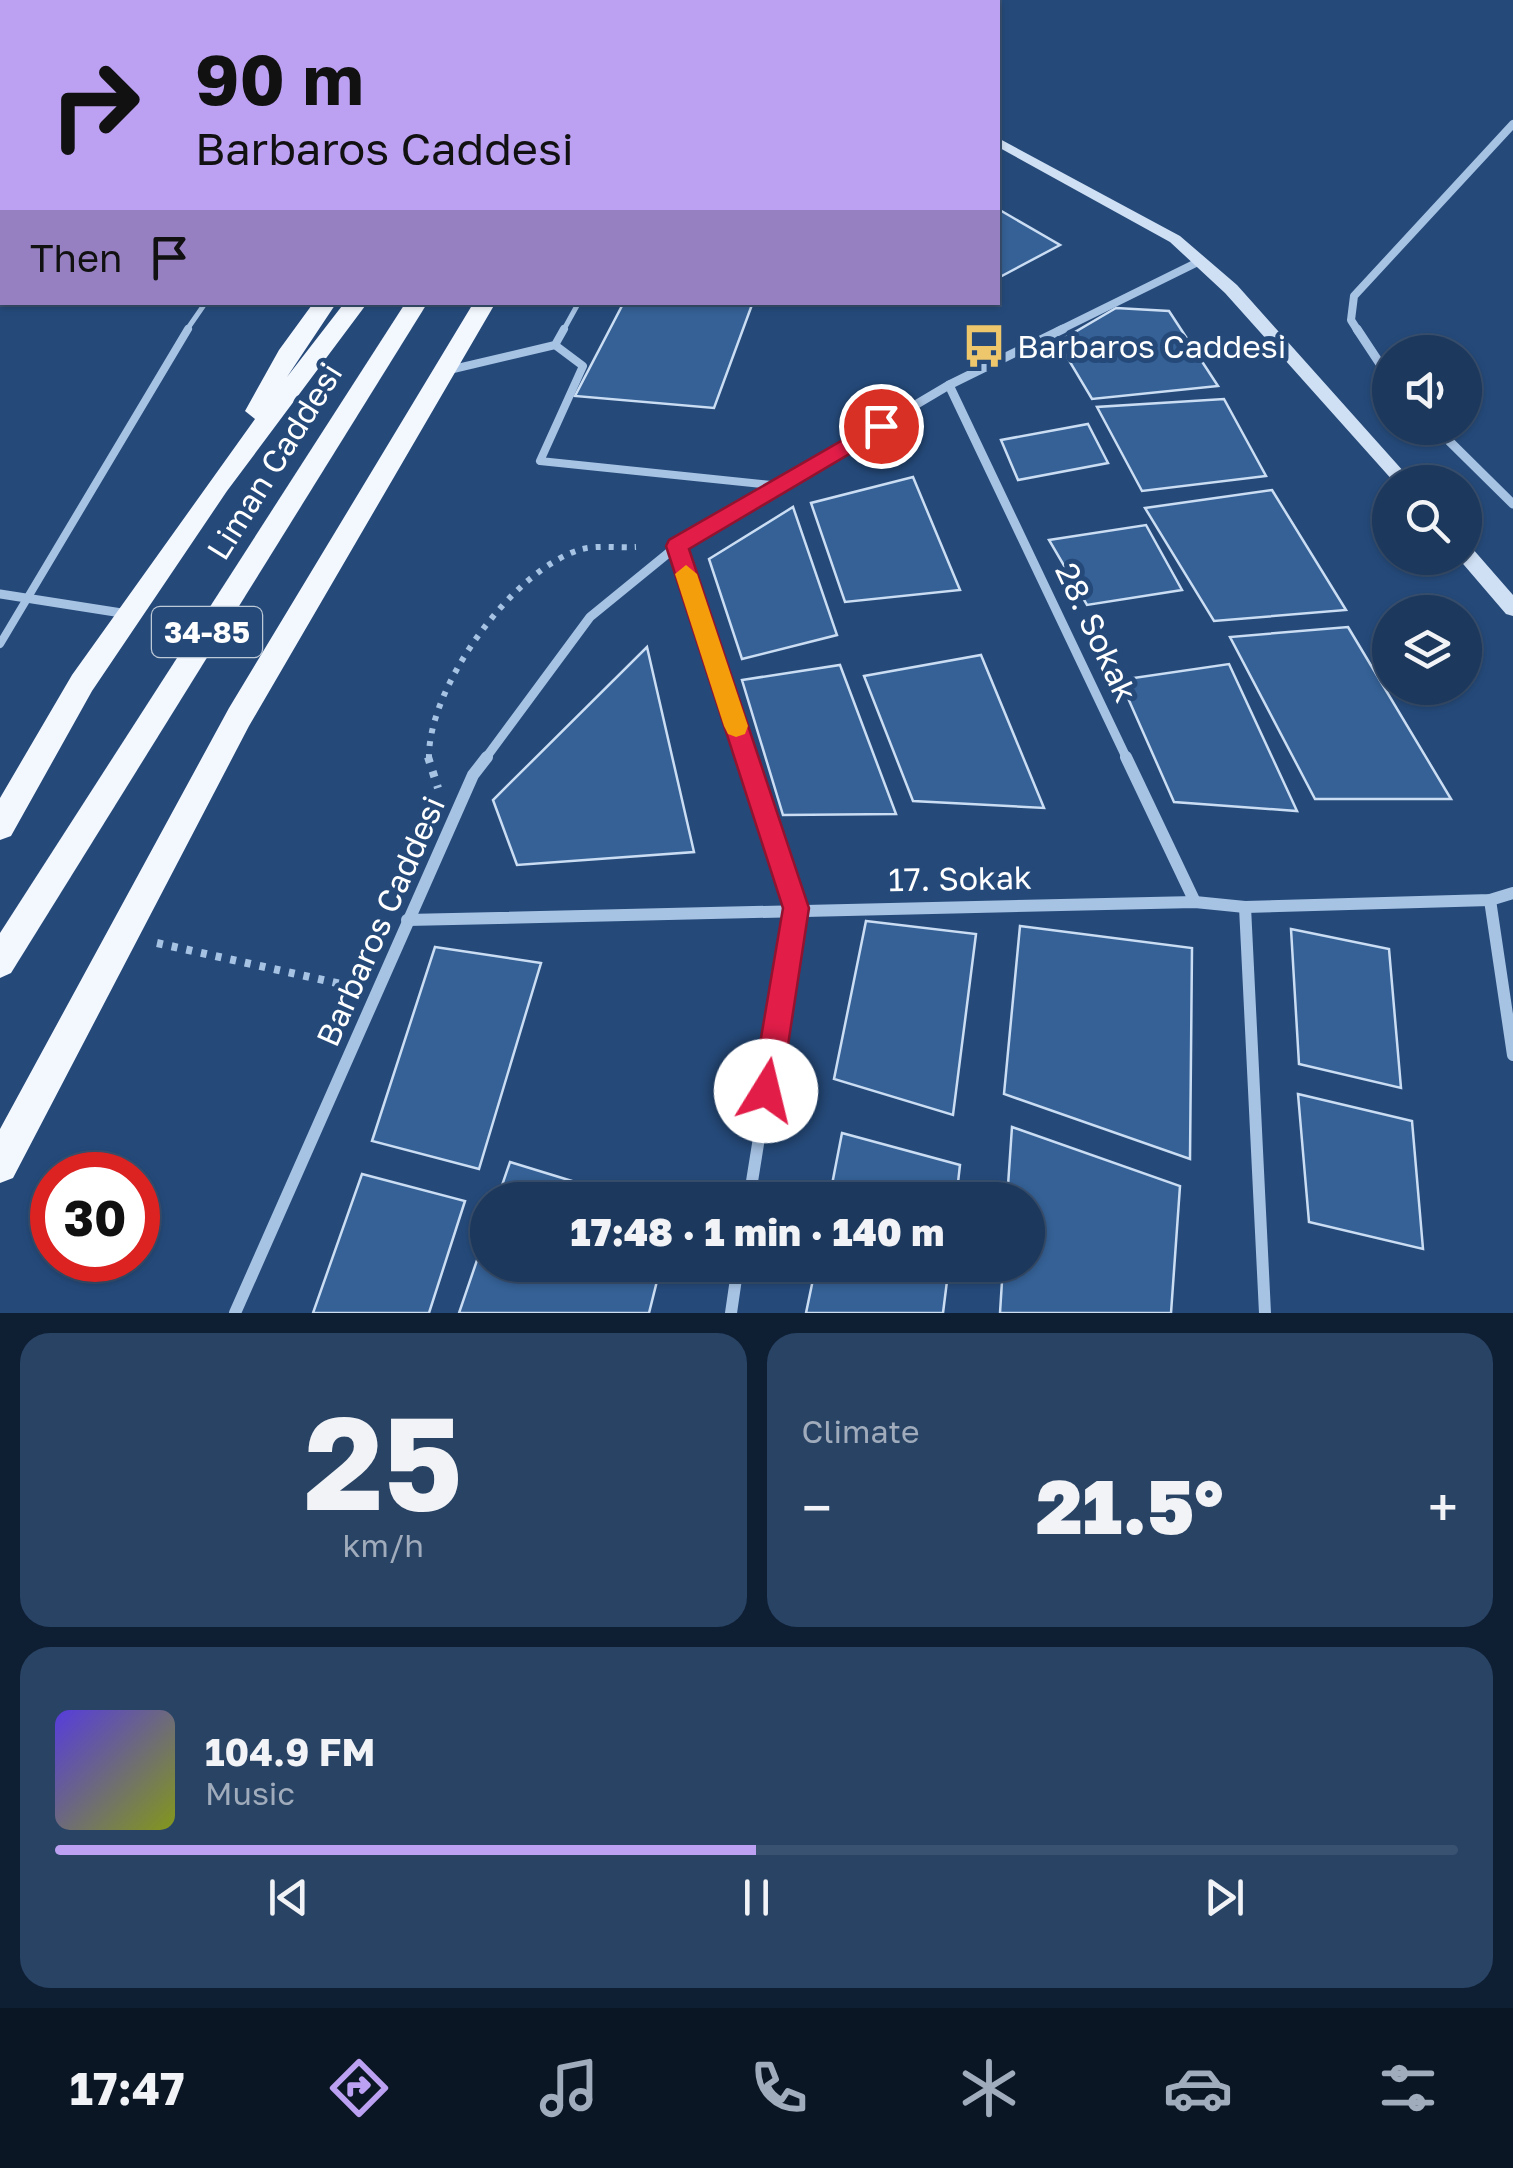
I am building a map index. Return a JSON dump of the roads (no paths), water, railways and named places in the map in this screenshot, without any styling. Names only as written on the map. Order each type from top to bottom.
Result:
[{"type":"highway","points":[[218,484],[287,356],[324,305]]},
{"type":"highway","name":"Liman Caddesi","points":[[0,826],[82,683],[218,484],[355,305]]},
{"type":"highway","name":"Liman Caddesi","points":[[0,962],[414,305]]},
{"type":"highway","points":[[0,1165],[239,717],[483,305]]},
{"type":"main road","points":[[1000,143],[1175,239],[1285,348],[1389,465]]},
{"type":"main road","points":[[1482,572],[1513,608]]},
{"type":"street","points":[[1372,351],[1352,320],[1354,296],[1513,124]]},
{"type":"street","name":"Barbaros Caddesi","points":[[235,1313],[473,775],[590,617],[677,546],[949,386],[1200,261]]},
{"type":"street","name":"28. Sokak","points":[[949,386],[1195,902]]},
{"type":"street","points":[[1453,445],[1513,504]]},
{"type":"street","points":[[677,546],[796,908],[752,1182]]},
{"type":"street","points":[[0,594],[129,614]]},
{"type":"street","name":"17. Sokak","points":[[407,920],[796,908],[1195,902],[1245,907],[1490,900],[1513,893]]},
{"type":"street","points":[[1490,900],[1513,1056]]},
{"type":"street","points":[[1245,907],[1265,1313]]},
{"type":"street","points":[[731,1313],[736,1282]]},
{"type":"lane","points":[[0,644],[204,305]]},
{"type":"lane","points":[[444,371],[555,345],[577,305]]},
{"type":"lane","points":[[555,345],[583,366],[540,461],[780,486]]},
{"type":"place","name":"Barbaros Caddesi","points":[[984,346]]}]
